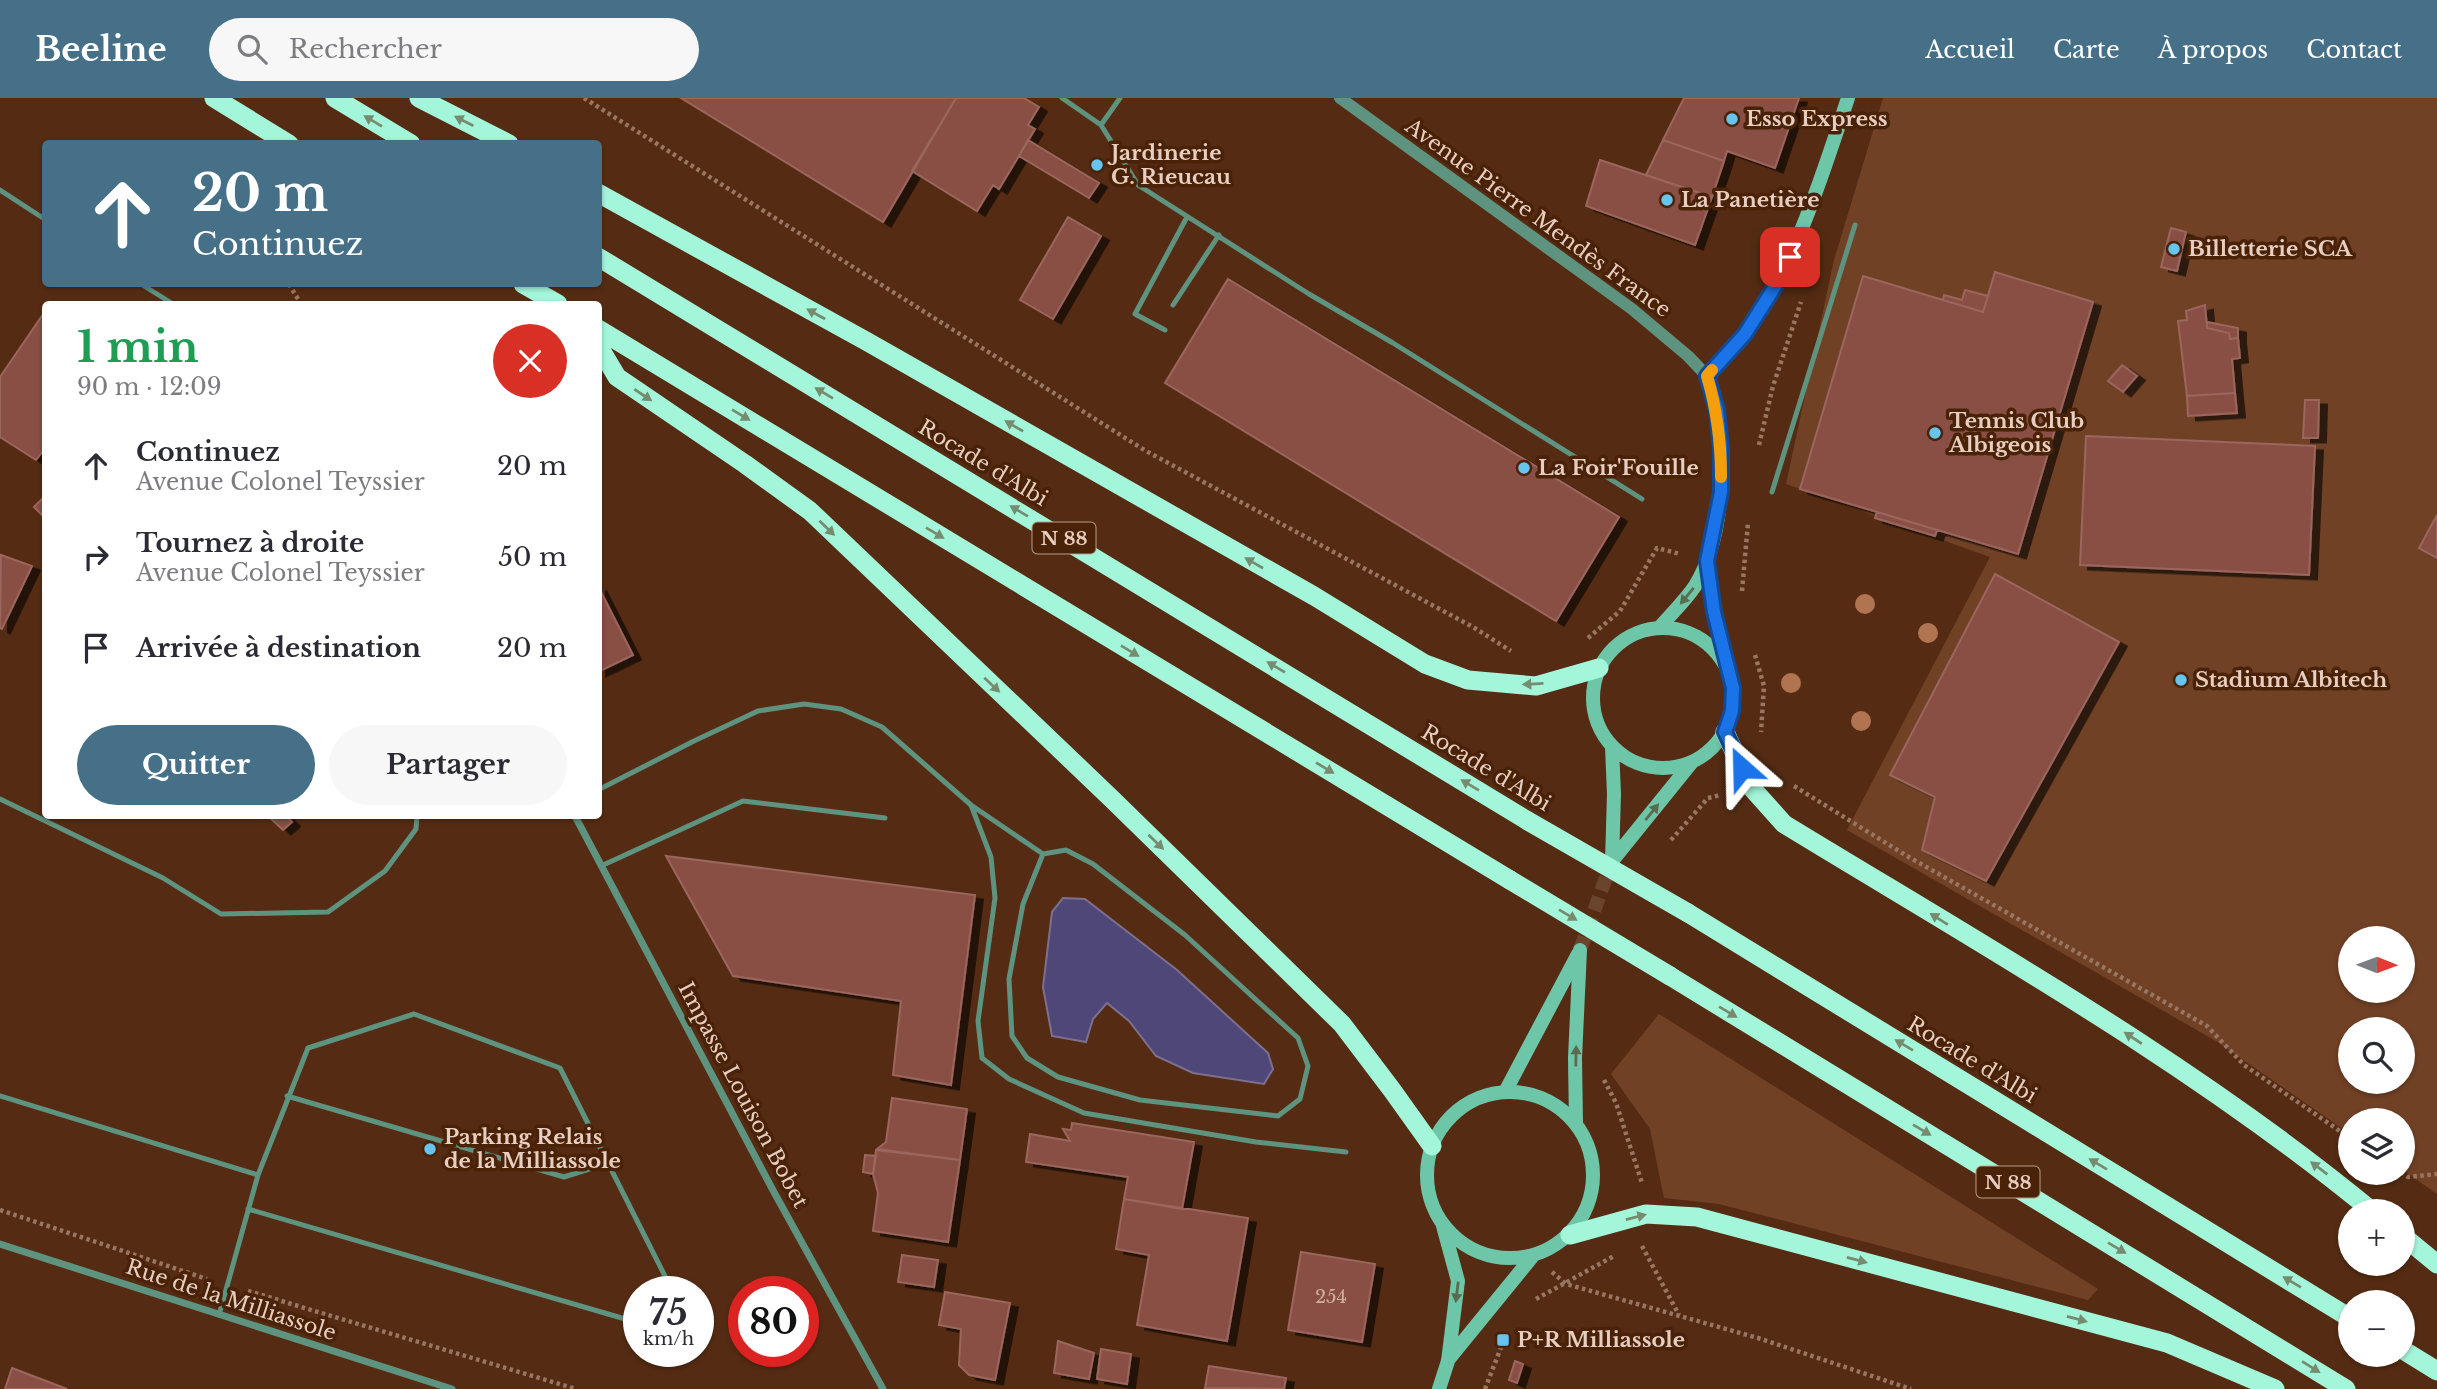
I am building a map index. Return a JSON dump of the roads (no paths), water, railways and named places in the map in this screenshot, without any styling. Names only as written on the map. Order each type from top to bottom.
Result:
[{"type":"highway","points":[[214,98],[282,140]]},
{"type":"highway","points":[[335,98],[404,140]]},
{"type":"highway","points":[[419,98],[501,140]]},
{"type":"highway","points":[[602,195],[866,341],[1425,664],[1468,680],[1536,686],[1599,668]]},
{"type":"highway","name":"Rocade d'Albi","points":[[602,259],[1528,821],[1688,913],[2338,1311]]},
{"type":"highway","points":[[528,287],[553,301]]},
{"type":"highway","name":"N 88","points":[[602,331],[1670,976],[2346,1389]]},
{"type":"highway","points":[[602,352],[617,377],[810,511],[1112,799],[1342,1024],[1432,1146]]},
{"type":"highway","points":[[1725,732],[1784,824],[2136,1040],[2320,1168],[2357,1199]]},
{"type":"highway","points":[[1570,1235],[1646,1214],[1697,1217],[2167,1343],[2275,1389]]},
{"type":"highway","points":[[2415,1246],[2437,1265]]},
{"type":"highway","points":[[2415,1357],[2437,1371]]},
{"type":"main road","points":[[1660,627],[1694,587],[1707,561],[1721,492],[1721,447],[1717,410],[1707,376],[1745,334],[1781,277],[1808,216],[1848,98]]},
{"type":"main road","points":[[1612,747],[1612,861],[1692,762],[1711,749],[1725,732],[1732,711],[1733,688],[1714,612],[1707,561]]},
{"type":"main road","points":[[1692,762],[1671,768],[1648,767],[1628,760],[1612,747],[1599,729],[1593,709],[1593,688],[1599,668],[1609,652],[1624,639],[1660,627],[1680,629],[1699,636],[1714,649],[1726,665]]},
{"type":"main road","points":[[1506,1092],[1580,950],[1575,1058],[1576,1124]]},
{"type":"main road","points":[[1439,1389],[1448,1361],[1458,1280],[1443,1226],[1431,1201],[1427,1173],[1432,1146],[1444,1125],[1461,1108],[1482,1097],[1506,1092],[1532,1094],[1557,1106],[1576,1124],[1590,1151],[1593,1181],[1586,1210],[1570,1235],[1552,1248],[1532,1256],[1510,1259],[1489,1256],[1463,1245],[1443,1226]]},
{"type":"main road","points":[[1448,1361],[1532,1256]]},
{"type":"street","name":"Avenue Pierre Mendès France","points":[[1340,98],[1632,309],[1688,356],[1707,376]]},
{"type":"street","name":"Impasse Louison Bobet","points":[[577,819],[775,1194],[883,1389]]},
{"type":"street","name":"Rue de la Milliassole","points":[[0,1244],[452,1389]]},
{"type":"lane","points":[[1062,98],[1101,125],[1138,185],[1642,499]]},
{"type":"lane","points":[[1101,125],[1120,98]]},
{"type":"lane","points":[[0,190],[42,217]]},
{"type":"lane","points":[[1165,330],[1135,314],[1187,217]]},
{"type":"lane","points":[[1772,492],[1855,225]]},
{"type":"lane","points":[[1173,305],[1219,235]]},
{"type":"lane","points":[[146,287],[168,301]]},
{"type":"lane","points":[[602,788],[758,711],[803,704],[841,709],[882,727],[971,805],[1042,854],[1066,850],[1093,864],[1185,935],[1298,1038],[1308,1066],[1300,1099],[1278,1116],[1140,1100],[1058,1076],[1027,1058],[1012,1036],[1009,979],[1023,904],[1042,854]]},
{"type":"lane","points":[[0,799],[163,878],[221,914],[328,912],[385,871],[416,829],[417,819]]},
{"type":"lane","points":[[601,866],[743,800],[885,818]]},
{"type":"lane","points":[[971,805],[991,857],[995,898],[978,1021],[982,1058],[1009,1079],[1084,1113],[1256,1142],[1346,1152]]},
{"type":"lane","points":[[219,1315],[258,1175],[307,1048],[414,1014],[560,1068],[665,1276]]},
{"type":"lane","points":[[0,1096],[258,1175]]},
{"type":"lane","points":[[287,1096],[564,1177],[608,1163]]},
{"type":"lane","points":[[248,1209],[623,1319]]},
{"type":"tunnel","points":[[1580,950],[1612,861]]},
{"type":"place","name":"Esso Express","points":[[1732,119]]},
{"type":"place","name":"Jardinerie G. Rieucau","points":[[1097,165]]},
{"type":"place","name":"La Panetière","points":[[1667,200]]},
{"type":"place","name":"Billetterie SCA","points":[[2174,249]]},
{"type":"place","name":"Tennis Club Albigeois","points":[[1935,433]]},
{"type":"place","name":"La Foir'Fouille","points":[[1524,468]]},
{"type":"place","name":"Stadium Albitech","points":[[2181,680]]},
{"type":"place","name":"Parking Relais de la Milliassole","points":[[430,1149]]},
{"type":"place","name":"P+R Milliassole","points":[[1503,1340]]}]
